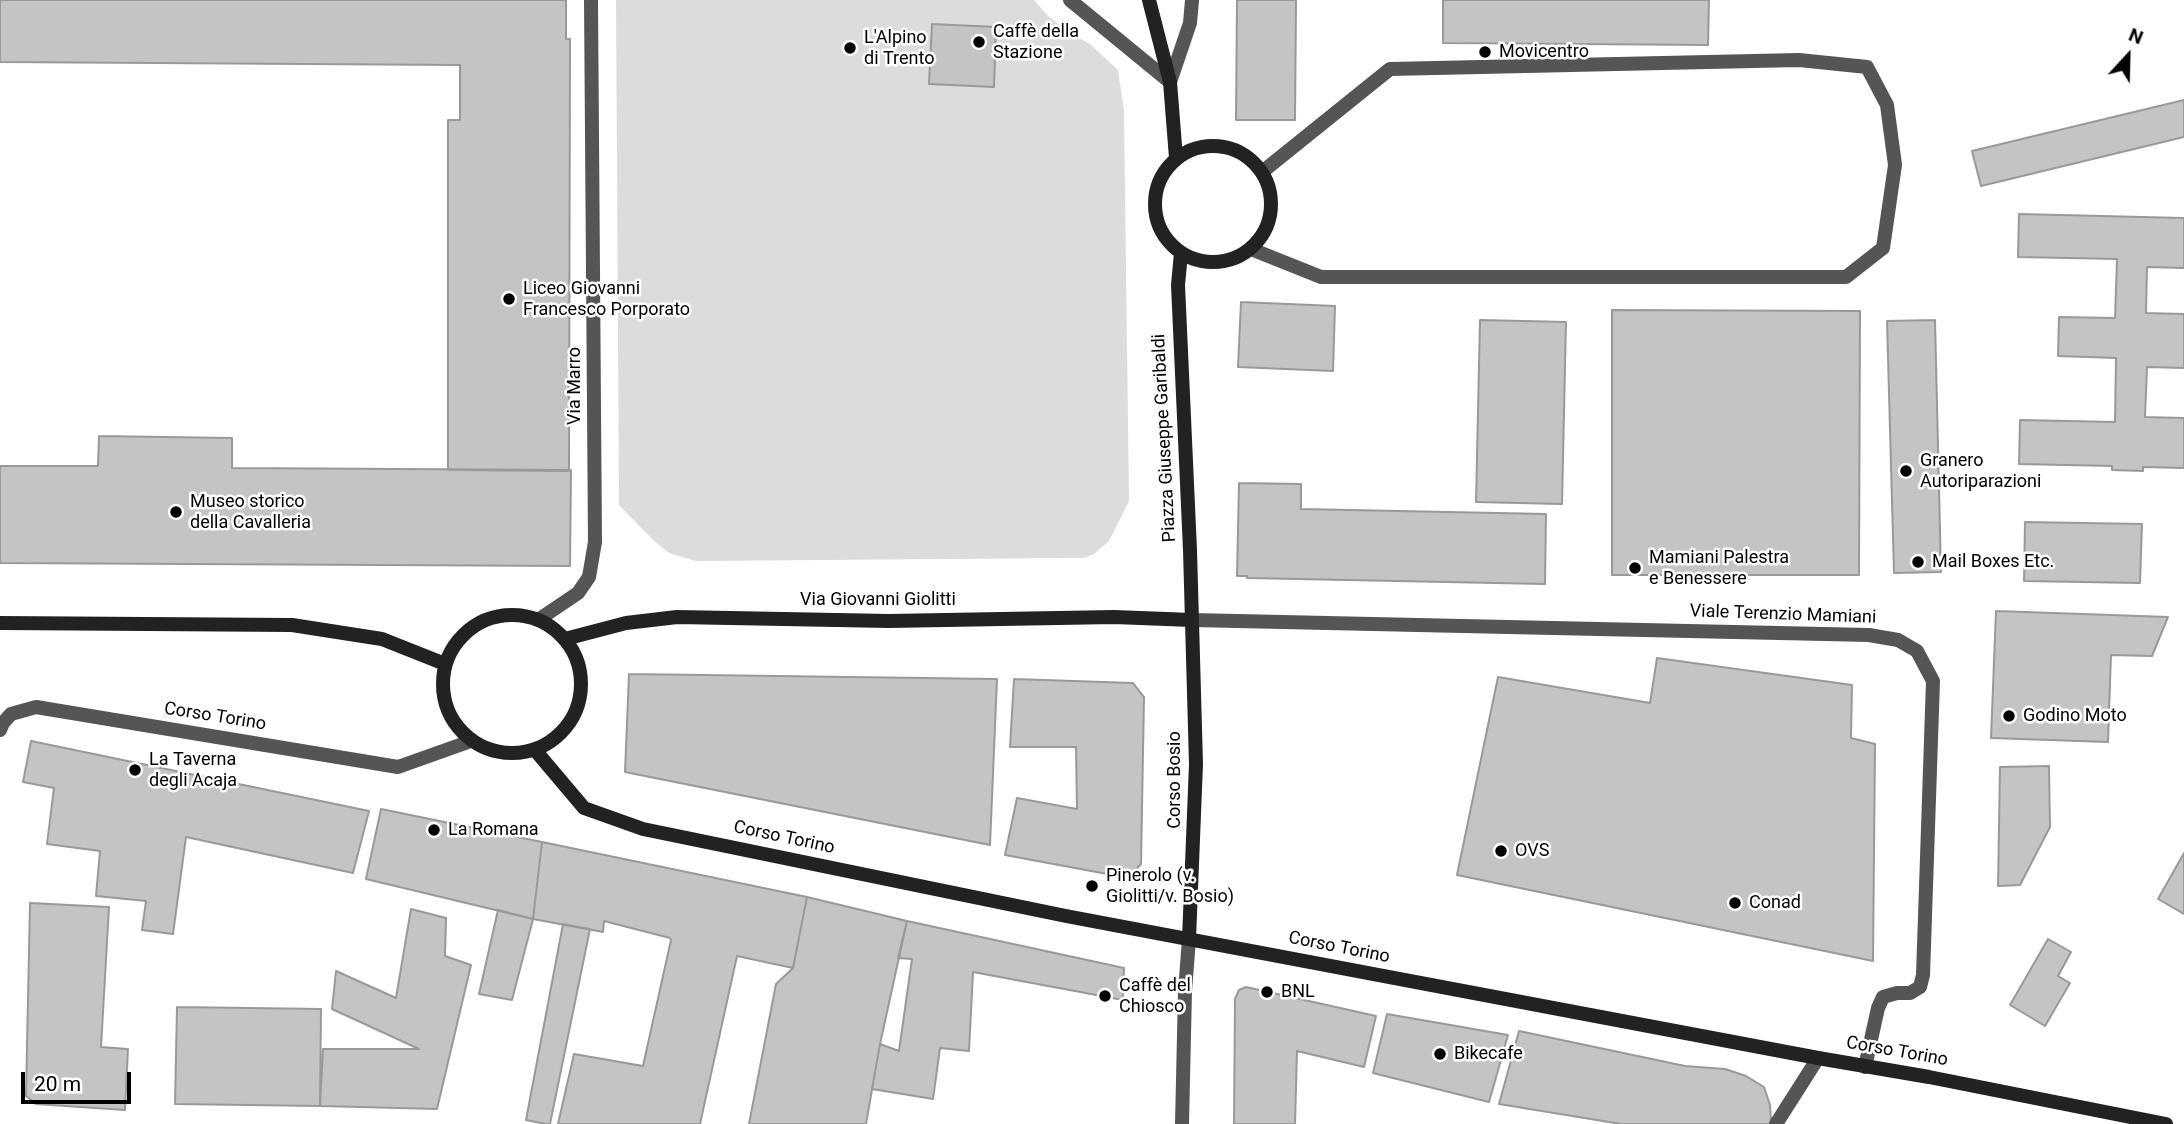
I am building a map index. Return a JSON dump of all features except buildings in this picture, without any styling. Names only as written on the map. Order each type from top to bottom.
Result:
[{"type":"main road","points":[[1149,0],[1170,82],[1176,158]]},
{"type":"main road","points":[[1213,145],[1232,149],[1249,158],[1262,172],[1270,193],[1272,210],[1267,226],[1251,249],[1236,258],[1217,262],[1198,261],[1181,253],[1167,241],[1158,225],[1154,207],[1156,189],[1164,171],[1176,158],[1194,148],[1213,145]]},
{"type":"main road","name":"Piazza Giuseppe Garibaldi","points":[[1181,253],[1178,285],[1192,620]]},
{"type":"main road","points":[[515,615],[538,620],[565,639],[577,658],[582,680],[579,702],[570,723],[555,740],[535,750],[513,754],[491,751],[471,741],[456,725],[446,706],[442,685],[445,664],[456,643],[472,627],[493,617],[515,615]]},
{"type":"main road","name":"Via Giovanni Giolitti","points":[[565,639],[626,623],[677,617],[889,621],[1114,617],[1192,620]]},
{"type":"main road","name":"Corso Bosio","points":[[1189,939],[1196,764],[1192,620]]},
{"type":"main road","points":[[0,623],[292,625],[382,639],[445,664]]},
{"type":"main road","name":"Corso Torino","points":[[535,750],[584,808],[643,829],[1066,916],[1929,1077],[2142,1122],[2166,1124]]},
{"type":"street","name":"Via Marro","points":[[538,620],[578,593],[589,577],[595,542],[592,0]]},
{"type":"street","points":[[1070,0],[1170,82],[1190,23],[1192,0]]},
{"type":"street","points":[[1251,249],[1321,277],[1846,277],[1883,248],[1895,164],[1887,105],[1867,67],[1799,60],[1390,69],[1262,172]]},
{"type":"street","name":"Viale Terenzio Mamiani","points":[[1192,620],[1869,635],[1898,640],[1917,651],[1933,681],[1923,975],[1920,987],[1910,993],[1883,997],[1878,1008],[1865,1067]]},
{"type":"street","name":"Corso Torino","points":[[0,730],[11,714],[36,707],[398,767],[471,741]]},
{"type":"street","points":[[1182,1124],[1189,939]]},
{"type":"street","points":[[1776,1124],[1818,1058]]},
{"type":"shaded area","points":[[616,0],[1034,0],[1048,16],[1090,44],[1118,70],[1124,111],[1129,501],[1109,541],[1094,554],[1083,558],[696,561],[669,553],[619,505]]},
{"type":"place","name":"Caffè della Stazione","points":[[979,42]]},
{"type":"place","name":"L'Alpino di Trento","points":[[850,48]]},
{"type":"place","name":"Movicentro","points":[[1485,52]]},
{"type":"place","name":"Liceo Giovanni Francesco Porporato","points":[[509,299]]},
{"type":"place","name":"Granero Autoriparazioni","points":[[1906,471]]},
{"type":"place","name":"Museo storico della Cavalleria","points":[[176,512]]},
{"type":"place","name":"Mail Boxes Etc.","points":[[1918,562]]},
{"type":"place","name":"Mamiani Palestra e Benessere","points":[[1635,568]]},
{"type":"place","name":"Godino Moto","points":[[2009,716]]},
{"type":"place","name":"La Taverna degli Acaja","points":[[135,770]]},
{"type":"place","name":"La Romana","points":[[434,830]]},
{"type":"place","name":"OVS","points":[[1501,851]]},
{"type":"place","name":"Pinerolo (v. Giolitti/v. Bosio)","points":[[1092,886]]},
{"type":"place","name":"Conad","points":[[1735,903]]},
{"type":"place","name":"BNL","points":[[1267,992]]},
{"type":"place","name":"Caffè del Chiosco","points":[[1105,996]]},
{"type":"place","name":"Bikecafe","points":[[1440,1054]]}]
